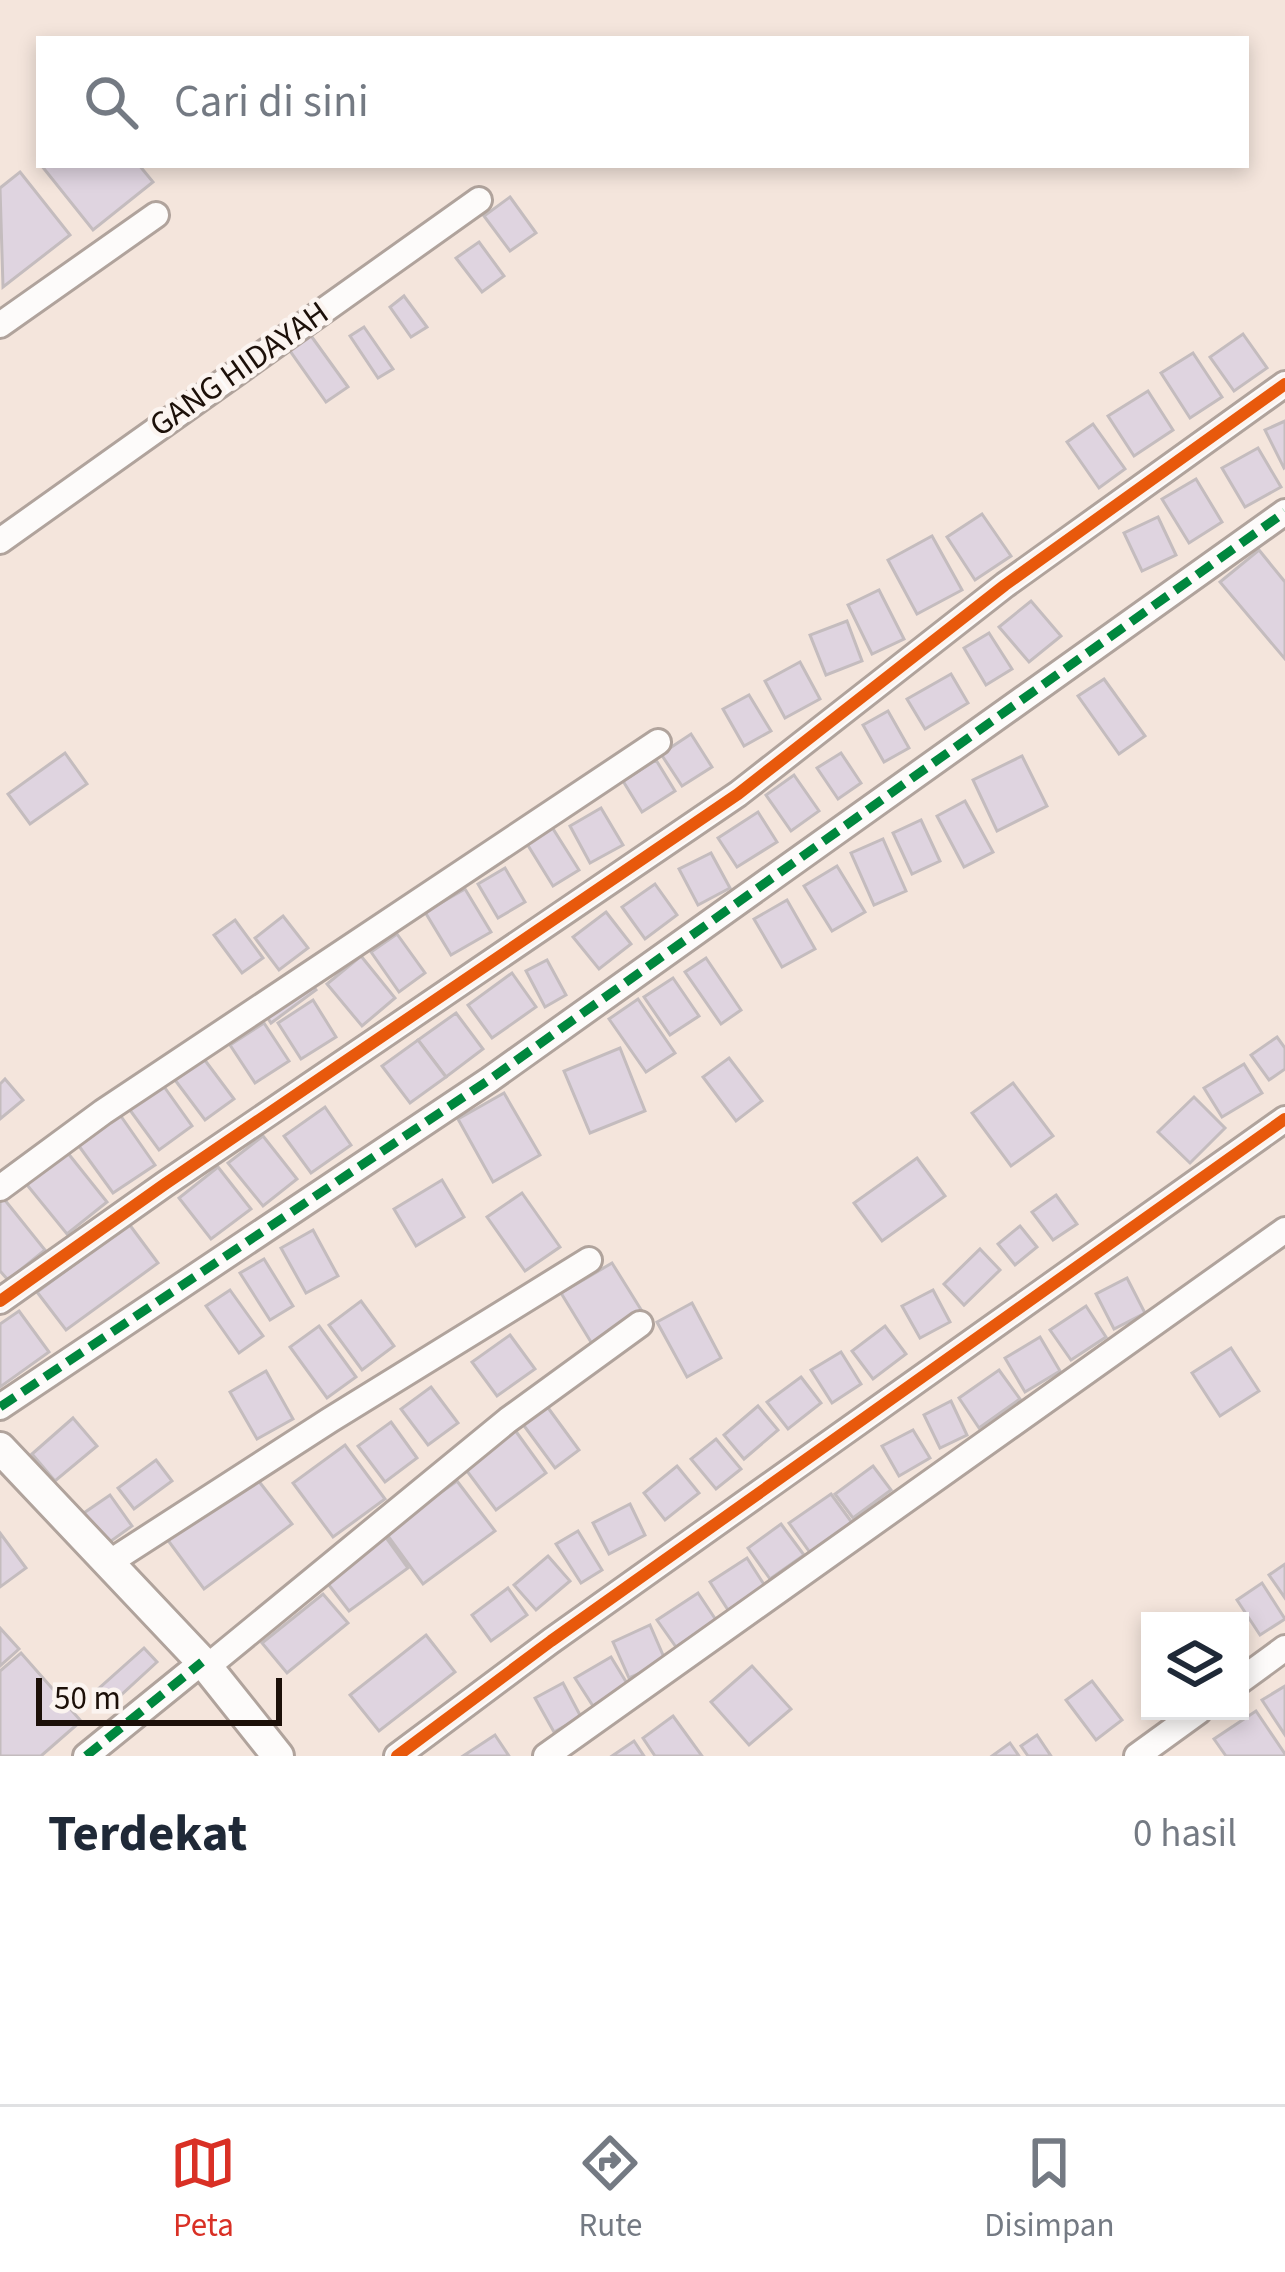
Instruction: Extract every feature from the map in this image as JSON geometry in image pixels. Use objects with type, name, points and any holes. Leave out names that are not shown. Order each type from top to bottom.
[{"type":"street","name":"GANG HIDAYAH","points":[[0,541],[479,200]]},
{"type":"street","points":[[0,325],[156,215]]},
{"type":"street","points":[[0,1301],[738,794],[1022,572],[1285,384]]},
{"type":"street","points":[[0,1407],[489,1080],[1285,512]]},
{"type":"street","points":[[0,1188],[122,1099],[658,742]]},
{"type":"street","points":[[397,1756],[551,1641],[1285,1119]]},
{"type":"street","points":[[546,1756],[1285,1230]]},
{"type":"street","points":[[107,1564],[589,1261]]},
{"type":"street","points":[[86,1756],[508,1420],[640,1324]]},
{"type":"street","points":[[0,1448],[205,1665],[278,1756]]},
{"type":"street","points":[[1249,1674],[1285,1648]]},
{"type":"street","points":[[1137,1756],[1186,1720]]},
{"type":"building","points":[[43,168],[141,168],[153,182],[93,230]]},
{"type":"building","points":[[20,172],[70,235],[3,287],[0,188]]},
{"type":"building","points":[[510,197],[536,233],[510,251],[484,216]]},
{"type":"building","points":[[479,242],[504,276],[482,292],[456,258]]},
{"type":"building","points":[[404,296],[427,327],[411,337],[390,307]]},
{"type":"building","points":[[364,327],[393,369],[378,378],[350,336]]},
{"type":"building","points":[[309,333],[348,387],[326,402],[288,348]]},
{"type":"building","points":[[1243,334],[1267,368],[1234,391],[1210,357]]},
{"type":"building","points":[[1193,353],[1222,397],[1190,418],[1161,373]]},
{"type":"building","points":[[1148,391],[1173,430],[1134,456],[1108,416]]},
{"type":"building","points":[[1285,421],[1285,467],[1284,468],[1265,430]]},
{"type":"building","points":[[1093,424],[1125,469],[1099,488],[1067,442]]},
{"type":"building","points":[[1258,448],[1281,487],[1245,507],[1222,468]]},
{"type":"building","points":[[1196,479],[1222,522],[1189,543],[1162,499]]},
{"type":"building","points":[[982,514],[1011,556],[975,580],[947,537]]},
{"type":"building","points":[[1158,517],[1176,555],[1142,571],[1124,533]]},
{"type":"building","points":[[932,536],[962,590],[917,614],[888,560]]},
{"type":"building","points":[[1259,550],[1285,582],[1285,659],[1220,582]]},
{"type":"building","points":[[879,590],[904,639],[872,654],[848,605]]},
{"type":"building","points":[[1031,601],[1061,636],[1029,662],[999,627]]},
{"type":"building","points":[[847,621],[862,661],[826,675],[810,635]]},
{"type":"building","points":[[989,633],[1012,669],[986,685],[964,648]]},
{"type":"building","points":[[800,662],[820,699],[785,718],[765,681]]},
{"type":"building","points":[[951,674],[968,703],[925,729],[907,699]]},
{"type":"building","points":[[1104,679],[1145,736],[1119,754],[1078,696]]},
{"type":"building","points":[[749,695],[771,731],[744,746],[723,709]]},
{"type":"building","points":[[888,711],[909,748],[884,762],[863,725]]},
{"type":"building","points":[[691,734],[712,767],[682,786],[661,754]]},
{"type":"building","points":[[65,753],[87,784],[30,824],[8,794]]},
{"type":"building","points":[[841,753],[861,783],[838,799],[817,768]]},
{"type":"building","points":[[1022,756],[1047,806],[997,831],[973,780]]},
{"type":"building","points":[[656,760],[675,791],[642,812],[623,781]]},
{"type":"building","points":[[794,775],[819,811],[791,831],[766,795]]},
{"type":"building","points":[[965,801],[993,852],[964,867],[937,816]]},
{"type":"building","points":[[601,808],[623,845],[590,863],[570,826]]},
{"type":"building","points":[[758,812],[777,842],[737,867],[718,838]]},
{"type":"building","points":[[921,820],[940,861],[912,874],[893,833]]},
{"type":"building","points":[[550,824],[579,870],[553,886],[524,839]]},
{"type":"building","points":[[883,839],[906,891],[874,905],[851,853]]},
{"type":"building","points":[[711,853],[730,888],[698,905],[679,869]]},
{"type":"building","points":[[837,866],[865,912],[832,931],[804,886]]},
{"type":"building","points":[[505,868],[525,902],[498,918],[478,884]]},
{"type":"building","points":[[655,884],[677,915],[645,939],[622,907]]},
{"type":"building","points":[[465,889],[491,932],[451,955],[425,912]]},
{"type":"building","points":[[787,900],[815,949],[782,967],[754,919]]},
{"type":"building","points":[[606,912],[631,944],[599,969],[573,937]]},
{"type":"building","points":[[283,916],[308,948],[279,970],[255,938]]},
{"type":"building","points":[[235,920],[263,958],[242,973],[214,935]]},
{"type":"building","points":[[397,934],[425,973],[399,992],[371,952]]},
{"type":"building","points":[[361,956],[395,998],[362,1026],[327,984]]},
{"type":"building","points":[[706,958],[741,1010],[721,1024],[685,972]]},
{"type":"building","points":[[547,960],[566,995],[545,1007],[526,971]]},
{"type":"building","points":[[512,973],[536,1007],[492,1038],[468,1005]]},
{"type":"building","points":[[308,978],[316,990],[271,1023],[263,1011]]},
{"type":"building","points":[[673,978],[699,1016],[670,1035],[644,997]]},
{"type":"building","points":[[638,999],[675,1053],[646,1072],[609,1019]]},
{"type":"building","points":[[313,1000],[336,1037],[301,1059],[278,1023]]},
{"type":"building","points":[[456,1013],[483,1049],[446,1077],[418,1040]]},
{"type":"building","points":[[264,1023],[289,1061],[255,1083],[230,1045]]},
{"type":"building","points":[[1277,1037],[1285,1048],[1285,1069],[1269,1080],[1251,1055]]},
{"type":"building","points":[[418,1040],[446,1077],[410,1103],[382,1066]]},
{"type":"building","points":[[620,1048],[645,1111],[590,1133],[564,1071]]},
{"type":"building","points":[[729,1058],[762,1101],[736,1121],[703,1077]]},
{"type":"building","points":[[204,1059],[234,1099],[205,1120],[175,1080]]},
{"type":"building","points":[[1244,1064],[1262,1093],[1222,1117],[1204,1088]]},
{"type":"building","points":[[5,1079],[23,1100],[0,1119],[0,1084]]},
{"type":"building","points":[[160,1081],[192,1126],[159,1150],[127,1106]]},
{"type":"building","points":[[1013,1083],[1053,1136],[1011,1166],[972,1113]]},
{"type":"building","points":[[504,1093],[540,1155],[493,1182],[458,1119]]},
{"type":"building","points":[[1194,1097],[1225,1128],[1190,1163],[1158,1132]]},
{"type":"building","points":[[325,1107],[351,1145],[311,1173],[284,1136]]},
{"type":"building","points":[[118,1112],[155,1165],[113,1193],[76,1142]]},
{"type":"building","points":[[263,1136],[297,1179],[263,1206],[228,1163]]},
{"type":"building","points":[[63,1147],[107,1202],[67,1234],[23,1180]]},
{"type":"building","points":[[917,1158],[945,1196],[882,1241],[854,1203]]},
{"type":"building","points":[[218,1167],[251,1209],[211,1239],[179,1198]]},
{"type":"building","points":[[442,1180],[464,1217],[416,1246],[394,1209]]},
{"type":"building","points":[[522,1193],[560,1247],[525,1271],[487,1217]]},
{"type":"building","points":[[1056,1195],[1077,1224],[1053,1240],[1032,1212]]},
{"type":"building","points":[[4,1199],[45,1250],[8,1280],[0,1271],[0,1202]]},
{"type":"building","points":[[129,1224],[158,1263],[66,1330],[37,1292]]},
{"type":"building","points":[[1020,1226],[1037,1247],[1015,1265],[998,1244]]},
{"type":"building","points":[[313,1230],[338,1276],[306,1293],[281,1248]]},
{"type":"building","points":[[980,1249],[1000,1270],[964,1305],[944,1284]]},
{"type":"building","points":[[264,1259],[293,1306],[270,1320],[240,1273]]},
{"type":"building","points":[[612,1263],[645,1316],[594,1347],[561,1293]]},
{"type":"building","points":[[1127,1278],[1145,1313],[1114,1329],[1096,1294]]},
{"type":"building","points":[[230,1290],[263,1336],[239,1353],[206,1306]]},
{"type":"building","points":[[933,1290],[950,1322],[920,1338],[902,1306]]},
{"type":"building","points":[[361,1301],[394,1346],[362,1370],[329,1325]]},
{"type":"building","points":[[692,1303],[721,1358],[687,1377],[657,1322]]},
{"type":"building","points":[[1086,1306],[1106,1337],[1071,1360],[1050,1330]]},
{"type":"building","points":[[19,1311],[49,1352],[0,1387],[0,1324]]},
{"type":"building","points":[[319,1326],[356,1377],[327,1398],[290,1347]]},
{"type":"building","points":[[885,1326],[906,1354],[873,1379],[852,1351]]},
{"type":"building","points":[[510,1335],[535,1369],[497,1396],[472,1362]]},
{"type":"building","points":[[1040,1337],[1060,1371],[1025,1392],[1005,1358]]},
{"type":"building","points":[[1231,1348],[1259,1391],[1220,1416],[1192,1373]]},
{"type":"building","points":[[841,1352],[861,1384],[832,1403],[811,1370]]},
{"type":"building","points":[[999,1370],[1020,1399],[979,1428],[959,1398]]},
{"type":"building","points":[[266,1371],[293,1419],[257,1439],[230,1392]]},
{"type":"building","points":[[801,1377],[821,1403],[788,1429],[767,1402]]},
{"type":"building","points":[[431,1387],[458,1423],[428,1445],[401,1409]]},
{"type":"building","points":[[951,1401],[967,1435],[940,1448],[924,1415]]},
{"type":"building","points":[[546,1405],[579,1450],[555,1468],[522,1423]]},
{"type":"building","points":[[758,1406],[778,1430],[744,1459],[724,1435]]},
{"type":"building","points":[[73,1418],[97,1446],[55,1481],[32,1454]]},
{"type":"building","points":[[391,1422],[417,1458],[385,1482],[358,1446]]},
{"type":"building","points":[[512,1426],[546,1473],[496,1510],[461,1463]]},
{"type":"building","points":[[913,1430],[930,1458],[899,1476],[882,1446]]},
{"type":"building","points":[[716,1439],[741,1469],[716,1489],[691,1459]]},
{"type":"building","points":[[345,1445],[385,1499],[333,1537],[293,1483]]},
{"type":"building","points":[[156,1460],[172,1481],[134,1509],[118,1488]]},
{"type":"building","points":[[677,1466],[699,1493],[665,1520],[644,1493]]},
{"type":"building","points":[[873,1466],[891,1490],[853,1518],[835,1494]]},
{"type":"building","points":[[254,1475],[292,1524],[204,1589],[167,1539]]},
{"type":"building","points":[[457,1481],[495,1531],[423,1584],[385,1532]]},
{"type":"building","points":[[831,1494],[853,1524],[811,1554],[789,1523]]},
{"type":"building","points":[[110,1495],[132,1526],[100,1549],[78,1517]]},
{"type":"building","points":[[630,1504],[645,1535],[609,1554],[593,1523]]},
{"type":"building","points":[[781,1524],[804,1555],[770,1579],[748,1548]]},
{"type":"building","points":[[578,1531],[602,1570],[581,1583],[556,1544]]},
{"type":"building","points":[[0,1533],[26,1568],[0,1587]]},
{"type":"building","points":[[385,1536],[408,1568],[349,1611],[325,1580]]},
{"type":"building","points":[[548,1556],[570,1581],[536,1610],[514,1585]]},
{"type":"building","points":[[747,1558],[765,1586],[728,1610],[710,1582]]},
{"type":"building","points":[[1285,1564],[1285,1598],[1269,1575]]},
{"type":"building","points":[[1262,1583],[1285,1619],[1260,1635],[1237,1600]]},
{"type":"building","points":[[508,1588],[527,1615],[491,1641],[472,1615]]},
{"type":"building","points":[[698,1593],[716,1620],[676,1647],[657,1620]]},
{"type":"building","points":[[323,1594],[348,1623],[287,1673],[262,1643]]},
{"type":"building","points":[[650,1625],[666,1662],[629,1678],[613,1642]]},
{"type":"building","points":[[0,1628],[19,1649],[0,1666]]},
{"type":"building","points":[[426,1635],[455,1672],[379,1731],[350,1695]]},
{"type":"building","points":[[144,1648],[157,1662],[109,1706],[96,1691]]},
{"type":"building","points":[[21,1653],[81,1721],[41,1756],[0,1756],[0,1671]]},
{"type":"building","points":[[611,1657],[628,1685],[593,1706],[575,1678]]},
{"type":"building","points":[[752,1666],[791,1709],[749,1745],[711,1702]]},
{"type":"building","points":[[1092,1681],[1122,1720],[1096,1740],[1066,1700]]},
{"type":"building","points":[[563,1683],[581,1717],[554,1732],[535,1698]]},
{"type":"building","points":[[1285,1686],[1285,1735],[1262,1700]]},
{"type":"building","points":[[1256,1711],[1285,1756],[1226,1756],[1214,1739],[1249,1720]]},
{"type":"building","points":[[673,1716],[702,1756],[655,1756],[643,1738]]},
{"type":"building","points":[[495,1735],[509,1756],[463,1756]]},
{"type":"building","points":[[1037,1735],[1051,1756],[1028,1756],[1021,1746]]},
{"type":"building","points":[[634,1741],[644,1756],[612,1756]]},
{"type":"building","points":[[1010,1743],[1019,1756],[992,1756]]},
{"type":"marked path","points":[[0,1407],[489,1080],[1285,512]]},
{"type":"marked path","points":[[86,1756],[202,1662]]},
{"type":"cycle path","points":[[0,1301],[738,794],[1005,585],[1285,384]]},
{"type":"cycle path","points":[[397,1756],[551,1641],[1285,1119]]}]
